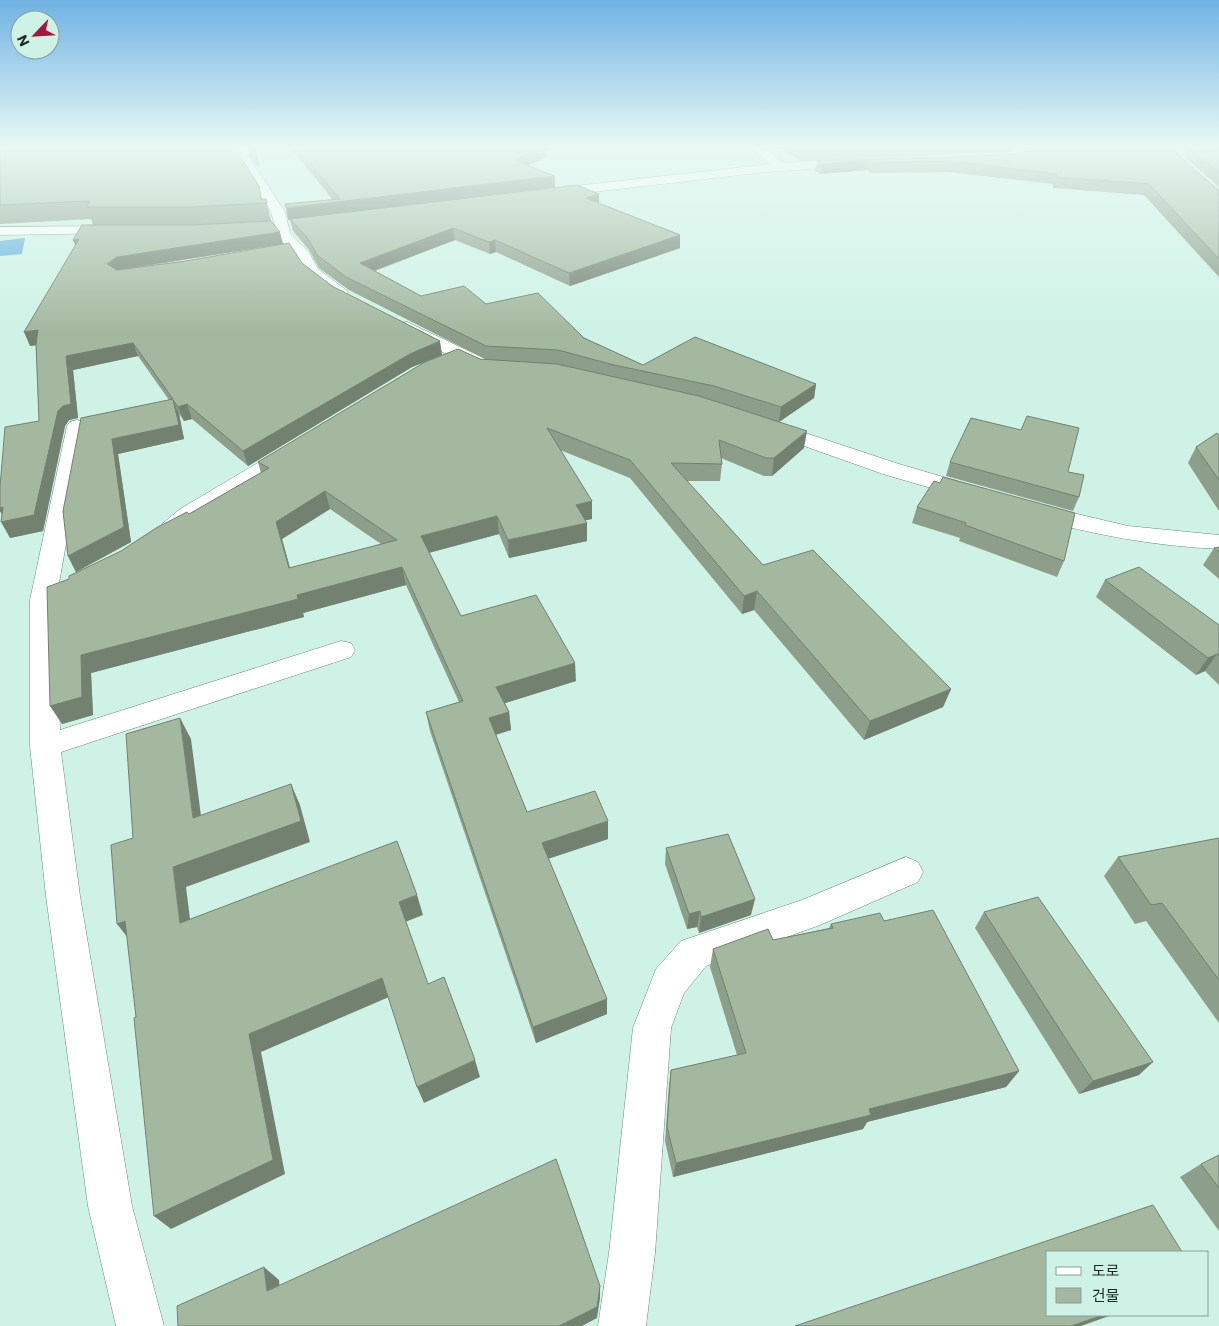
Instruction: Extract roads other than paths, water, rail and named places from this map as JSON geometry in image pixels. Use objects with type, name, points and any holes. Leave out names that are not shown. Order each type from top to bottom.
[{"type":"street","points":[[275,208],[283,227],[287,250],[303,254],[311,271],[342,295],[354,300]]},
{"type":"street","points":[[0,231],[130,230]]},
{"type":"street","points":[[394,320],[460,356],[482,366],[504,371]]},
{"type":"street","points":[[436,366],[460,356]]},
{"type":"street","points":[[755,423],[891,469],[983,496]]},
{"type":"street","points":[[77,426],[56,594],[45,746],[63,896],[110,1206],[140,1326]]},
{"type":"street","points":[[143,548],[188,514],[312,439]]},
{"type":"street","points":[[1019,507],[1074,523],[1118,533],[1176,540],[1219,542]]},
{"type":"street","points":[[45,746],[340,650]]},
{"type":"street","points":[[622,1326],[632,1253],[652,1028],[669,982],[694,953],[808,914],[906,872]]},
{"type":"water","points":[[25,238],[22,254],[0,256],[0,241]]}]
